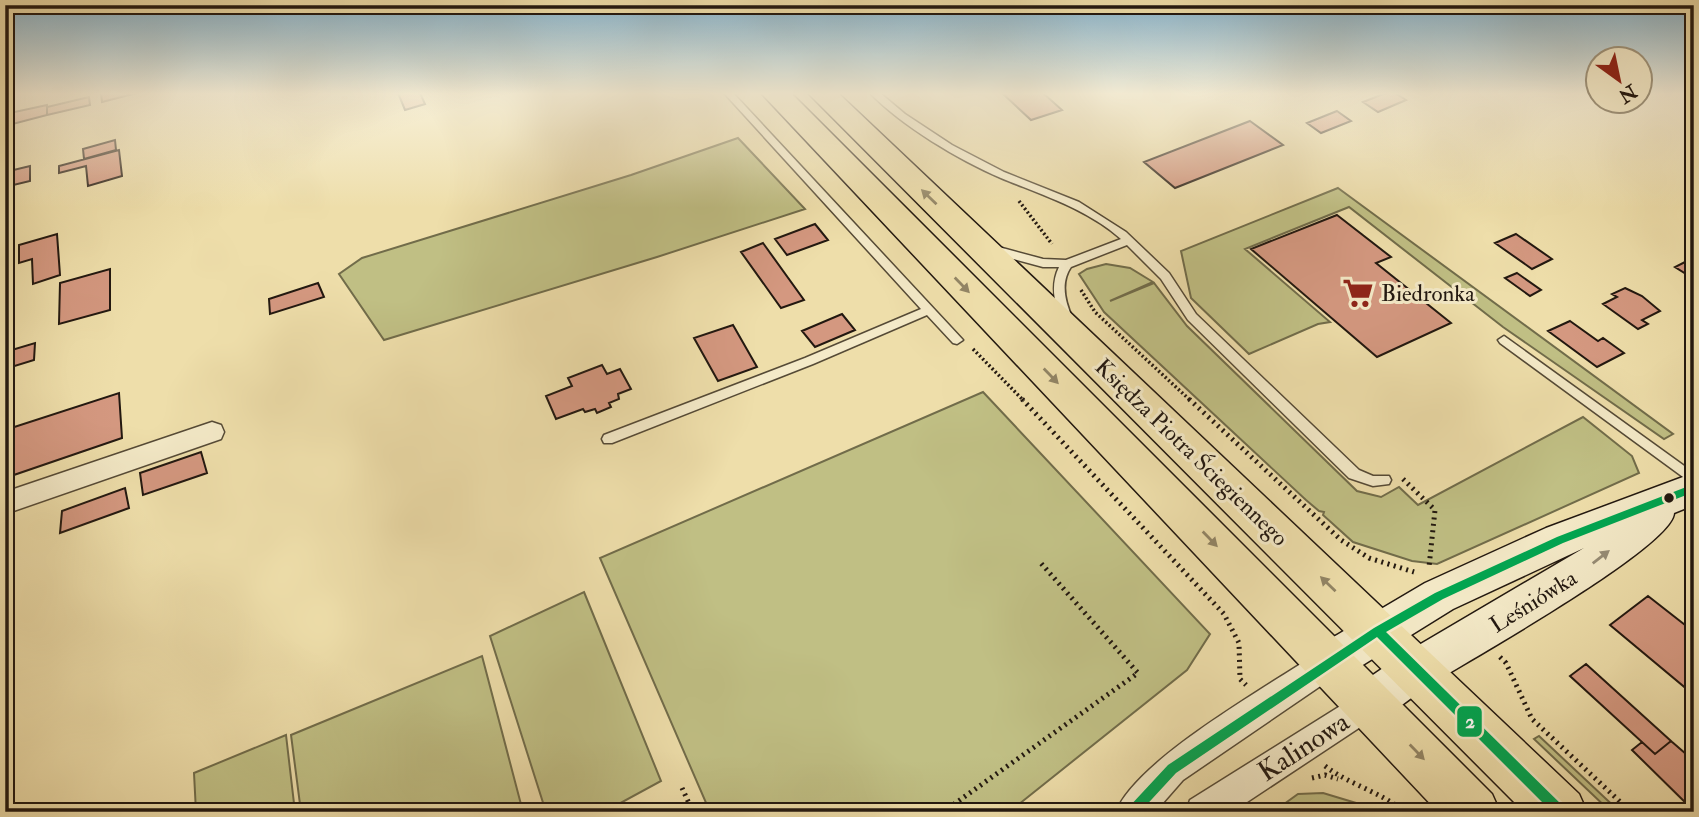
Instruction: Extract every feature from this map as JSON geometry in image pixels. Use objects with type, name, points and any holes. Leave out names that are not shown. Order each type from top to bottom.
[{"type":"main road","name":"Księdza Piotra Ściegiennego","points":[[812,131],[1474,812]]},
{"type":"main road","name":"Księdza Piotra Ściegiennego","points":[[861,131],[1561,812]]},
{"type":"street","points":[[5,503],[212,432]]},
{"type":"street","name":"Leśniówka","points":[[1378,631],[1434,584],[1560,540],[1693,486]]},
{"type":"street","name":"Leśniówka","points":[[1369,703],[1417,669],[1479,635],[1592,565],[1693,486]]},
{"type":"street","points":[[1132,812],[1172,769],[1378,631]]},
{"type":"street","name":"Kalinowa","points":[[1202,812],[1369,703]]},
{"type":"lane","points":[[763,131],[957,340]]},
{"type":"lane","points":[[924,131],[1001,174],[1074,204],[1106,222],[1129,240],[1165,276],[1192,317],[1354,474],[1373,481],[1384,480]]},
{"type":"lane","points":[[978,244],[1034,261],[1067,264],[1129,240]]},
{"type":"lane","points":[[1067,264],[1059,279],[1060,296],[1065,314],[1081,344]]},
{"type":"lane","points":[[608,439],[796,366],[929,310]]},
{"type":"lane","points":[[1504,340],[1597,406],[1693,486]]},
{"type":"path","points":[[1001,174],[1003,181],[1059,253]]},
{"type":"path","points":[[1082,292],[1095,312],[1341,540],[1369,558],[1410,569],[1434,584]]},
{"type":"path","points":[[957,340],[979,353],[1224,614],[1239,643],[1240,679],[1267,706]]},
{"type":"path","points":[[1397,474],[1435,510],[1434,584]]},
{"type":"path","points":[[943,812],[1138,673],[1039,561]]},
{"type":"path","points":[[1479,635],[1506,663],[1532,719],[1631,812]]},
{"type":"path","points":[[1303,746],[1340,779],[1390,798],[1405,812]]},
{"type":"path","points":[[682,788],[693,812]]},
{"type":"shaded area","points":[[738,138],[805,209],[384,340],[339,274],[362,258],[631,175]]},
{"type":"shaded area","points":[[1338,188],[1673,434],[1664,439],[1503,327],[1349,207],[1245,249],[1330,322],[1318,324],[1249,354],[1191,298],[1181,251]]},
{"type":"shaded area","points":[[1106,264],[1130,268],[1153,282],[1110,301],[1154,283],[1187,326],[1357,491],[1381,497],[1399,487],[1418,505],[1583,417],[1632,456],[1639,473],[1437,564],[1412,561],[1353,542],[1323,515],[1324,512],[1306,500],[1104,312],[1079,274]]},
{"type":"shaded area","points":[[983,392],[1210,634],[1187,670],[1009,812],[710,812],[600,558]]},
{"type":"shaded area","points":[[584,592],[661,781],[604,812],[546,812],[490,636]]},
{"type":"shaded area","points":[[482,656],[523,812],[301,812],[291,735]]},
{"type":"shaded area","points":[[286,735],[295,812],[196,812],[194,773]]},
{"type":"shaded area","points":[[1539,736],[1620,812],[1611,812],[1534,739]]},
{"type":"shaded area","points":[[1323,793],[1382,812],[1273,812],[1298,794]]},
{"type":"building","points":[[1224,131],[1264,131],[1283,145],[1175,188],[1144,162]]},
{"type":"building","points":[[115,140],[116,150],[84,159],[83,149]]},
{"type":"building","points":[[119,150],[122,176],[88,186],[86,166],[59,173],[59,166]]},
{"type":"building","points":[[30,166],[30,181],[5,187],[5,172]]},
{"type":"building","name":"Biedronka","points":[[1337,215],[1391,257],[1376,263],[1451,323],[1377,357],[1251,249]]},
{"type":"building","points":[[815,224],[828,240],[787,255],[775,239]]},
{"type":"building","points":[[57,234],[60,275],[33,284],[32,259],[19,263],[19,245]]},
{"type":"building","points":[[1516,234],[1552,259],[1532,269],[1495,243]]},
{"type":"building","points":[[763,243],[804,300],[781,308],[741,252]]},
{"type":"building","points":[[1689,260],[1694,263],[1694,279],[1675,267]]},
{"type":"building","points":[[110,269],[110,310],[59,324],[60,283]]},
{"type":"building","points":[[1517,273],[1541,290],[1530,296],[1505,278]]},
{"type":"building","points":[[318,283],[324,297],[270,314],[269,299]]},
{"type":"building","points":[[1625,288],[1642,296],[1660,311],[1642,320],[1648,324],[1638,329],[1603,304],[1617,297],[1612,294]]},
{"type":"building","points":[[842,314],[855,330],[815,347],[802,331]]},
{"type":"building","points":[[1570,321],[1598,341],[1603,338],[1624,353],[1597,367],[1548,331]]},
{"type":"building","points":[[733,325],[757,367],[718,381],[694,338]]},
{"type":"building","points":[[35,343],[34,360],[5,369],[5,352]]},
{"type":"building","points":[[602,365],[607,374],[620,369],[631,389],[618,394],[619,399],[609,403],[611,407],[597,413],[595,409],[585,412],[583,409],[556,419],[546,396],[572,386],[568,378]]},
{"type":"building","points":[[119,393],[122,438],[5,478],[5,430]]},
{"type":"building","points":[[201,452],[207,473],[143,495],[140,473]]},
{"type":"building","points":[[125,488],[129,508],[60,533],[62,511]]},
{"type":"building","points":[[1648,596],[1694,632],[1694,695],[1610,625]]},
{"type":"building","points":[[1586,664],[1671,741],[1655,754],[1570,676]]},
{"type":"building","points":[[1671,741],[1694,761],[1694,811],[1632,750],[1642,742],[1655,754]]},
{"type":"transit line","name":"2","points":[[1132,812],[1172,769],[1378,631],[1439,596],[1560,540],[1694,488]]},
{"type":"transit line","name":"2","points":[[1378,631],[1561,812]]},
{"type":"place","name":"Biedronka","points":[[1358,293]]}]
